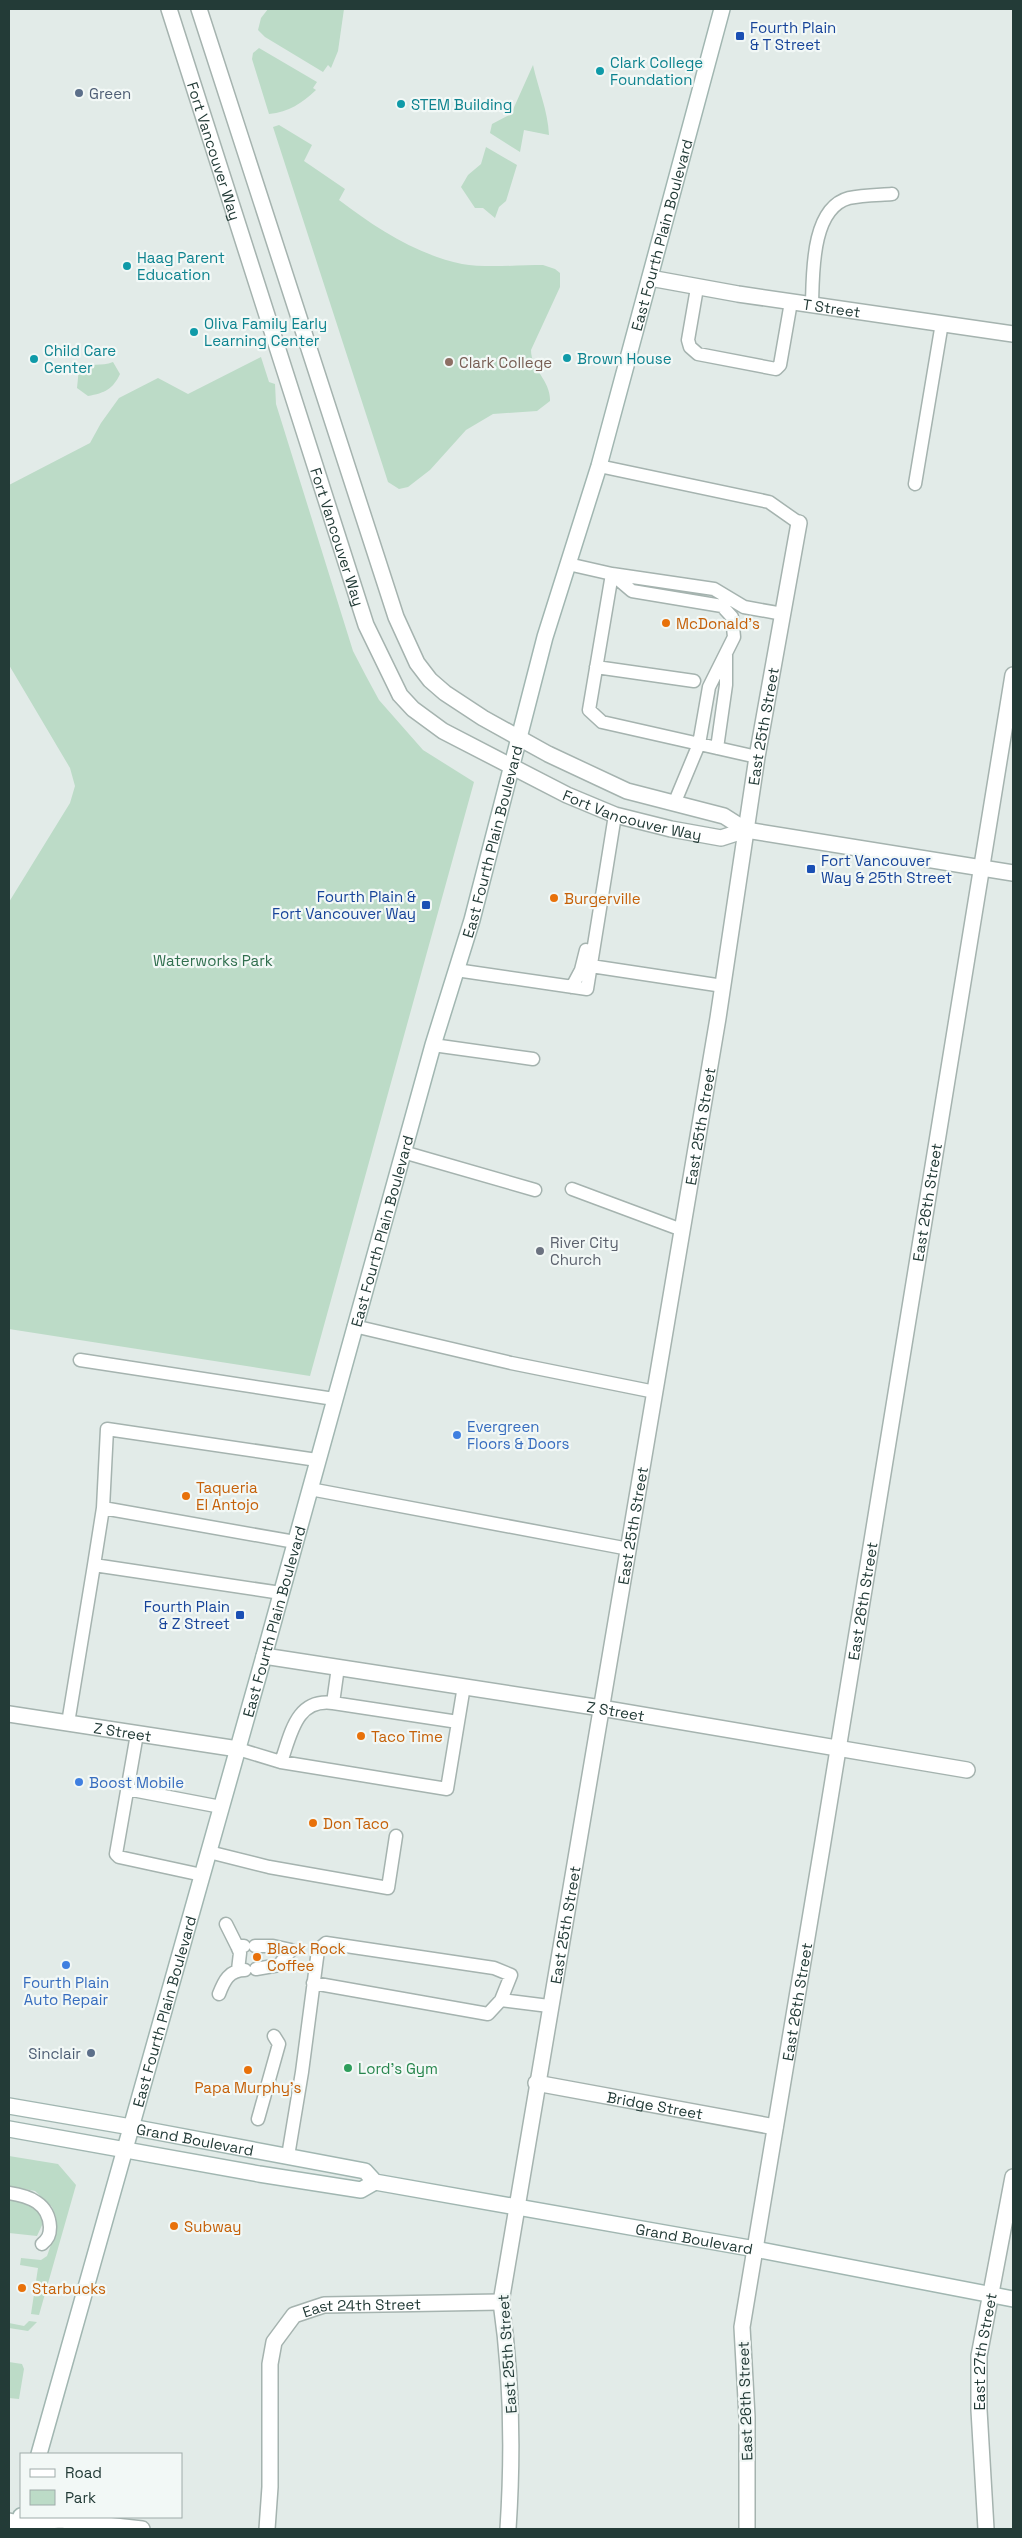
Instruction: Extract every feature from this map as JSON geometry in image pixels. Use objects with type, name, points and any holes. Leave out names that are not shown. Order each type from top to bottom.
[{"type":"street","name":"Fort Vancouver Way","points":[[169,9],[363,615],[381,658],[400,695],[413,709],[443,731],[567,795],[615,815],[671,829],[720,838],[746,830]]},
{"type":"street","name":"Fort Vancouver Way","points":[[199,9],[358,503],[408,644],[417,663],[430,680],[444,693],[520,738],[627,791],[724,816],[746,830],[1013,873]]},
{"type":"street","name":"East Fourth Plain Boulevard","points":[[39,2453],[209,1852],[220,1807],[238,1750],[354,1326],[456,970],[520,738],[545,637],[599,466],[722,9]]},
{"type":"street","name":"T Street","points":[[650,278],[697,288],[1013,334]]},
{"type":"street","name":"East 25th Street","points":[[508,2529],[511,2418],[507,2348],[501,2302],[515,2207],[602,1708],[723,986],[757,757],[799,524]]},
{"type":"street","name":"East 26th Street","points":[[747,2529],[747,2417],[742,2327],[839,1750],[980,868],[1013,675]]},
{"type":"street","name":"Z Street","points":[[264,1656],[602,1708],[839,1750],[967,1770]]},
{"type":"street","name":"Z Street","points":[[9,1714],[238,1750]]},
{"type":"street","name":"Bridge Street","points":[[536,2083],[775,2128]]},
{"type":"street","name":"Grand Boulevard","points":[[9,2106],[131,2126],[365,2171],[374,2182],[755,2249],[1013,2299]]},
{"type":"street","name":"Grand Boulevard","points":[[9,2129],[361,2190],[374,2182]]},
{"type":"street","name":"East 27th Street","points":[[986,2529],[978,2356],[1013,2177]]},
{"type":"street","name":"East 24th Street","points":[[267,2529],[270,2488],[270,2364],[274,2342],[294,2315],[324,2305],[501,2302]]},
{"type":"street","points":[[17,2522],[60,2520],[142,2529]]},
{"type":"lane","points":[[812,304],[814,259],[820,233],[827,215],[838,204],[848,198],[892,194]]},
{"type":"lane","points":[[697,288],[688,340],[690,347],[698,354],[776,369],[780,365],[791,302]]},
{"type":"lane","points":[[915,484],[942,323]]},
{"type":"lane","points":[[599,466],[768,502],[799,524]]},
{"type":"lane","points":[[568,564],[612,574],[714,589],[744,607],[782,614]]},
{"type":"lane","points":[[612,574],[632,591],[722,606],[728,610],[735,627],[734,638],[709,687],[699,744],[674,804]]},
{"type":"lane","points":[[612,574],[588,710],[602,722],[757,757]]},
{"type":"lane","points":[[717,748],[726,685],[726,655]]},
{"type":"lane","points":[[596,667],[694,681]]},
{"type":"lane","points":[[456,970],[587,989],[615,815]]},
{"type":"lane","points":[[572,987],[581,970],[586,950],[597,879],[607,867]]},
{"type":"lane","points":[[591,966],[723,986]]},
{"type":"lane","points":[[433,1045],[533,1059]]},
{"type":"lane","points":[[403,1152],[535,1190]]},
{"type":"lane","points":[[572,1189],[682,1230]]},
{"type":"lane","points":[[354,1326],[511,1363],[655,1392]]},
{"type":"lane","points":[[80,1360],[334,1399]]},
{"type":"lane","points":[[68,1723],[103,1508],[107,1428],[317,1460]]},
{"type":"lane","points":[[310,1489],[629,1548]]},
{"type":"lane","points":[[103,1508],[295,1542]]},
{"type":"lane","points":[[94,1565],[281,1593]]},
{"type":"lane","points":[[333,1703],[338,1667]]},
{"type":"lane","points":[[238,1750],[282,1762],[447,1789],[464,1686]]},
{"type":"lane","points":[[282,1762],[296,1722],[306,1708],[316,1702],[458,1722]]},
{"type":"lane","points":[[137,1734],[116,1854],[119,1857],[202,1875]]},
{"type":"lane","points":[[127,1789],[220,1807]]},
{"type":"lane","points":[[209,1852],[269,1867],[388,1888],[396,1836]]},
{"type":"lane","points":[[219,1994],[228,1975],[279,1965],[291,1950],[273,1946],[245,1946],[226,1924]]},
{"type":"lane","points":[[288,2156],[313,1983],[318,1950],[326,1943],[494,1968],[511,1975],[502,2000],[488,2014],[313,1983]]},
{"type":"lane","points":[[245,1946],[240,1953],[246,1970]]},
{"type":"lane","points":[[502,2000],[549,2006]]},
{"type":"lane","points":[[258,2119],[279,2044],[274,2036]]},
{"type":"lane","points":[[9,2193],[24,2195],[45,2208],[50,2220],[50,2234],[42,2244]]},
{"type":"green space","points":[[268,9],[344,9],[338,51],[331,68],[328,65],[323,72],[265,37],[258,30],[261,18]]},
{"type":"green space","points":[[259,48],[317,82],[313,88],[316,90],[295,106],[269,114],[252,59],[253,53]]},
{"type":"green space","points":[[533,65],[545,108],[549,135],[524,130],[520,152],[490,133],[492,124],[511,114]]},
{"type":"green space","points":[[279,125],[312,145],[304,161],[345,189],[339,200],[382,230],[412,247],[445,260],[462,264],[491,266],[543,265],[560,273],[560,287],[531,350],[534,363],[547,387],[550,401],[537,411],[493,414],[466,430],[430,470],[408,487],[399,489],[388,482],[273,127]]},
{"type":"green space","points":[[486,147],[517,165],[506,201],[499,207],[495,218],[483,208],[475,208],[461,187],[468,175],[481,164]]},
{"type":"green space","name":"Waterworks Park","points":[[261,357],[269,382],[275,384],[276,404],[353,651],[379,700],[423,750],[474,782],[310,1376],[9,1329],[9,902],[70,803],[75,786],[70,768],[9,665],[9,485],[90,443],[101,423],[119,398],[158,378],[188,394]]},
{"type":"green space","points":[[113,362],[120,374],[108,390],[88,396],[77,388],[79,368]]},
{"type":"green space","points":[[9,2156],[58,2164],[76,2185],[39,2315],[31,2314],[38,2268],[20,2265],[21,2258],[41,2260],[47,2256],[54,2236],[56,2217],[52,2207],[35,2191],[9,2186]]},
{"type":"green space","points":[[9,2200],[31,2206],[38,2212],[43,2223],[37,2236],[9,2233]]},
{"type":"green space","points":[[29,2321],[37,2322],[28,2331],[9,2328],[9,2323],[24,2326]]},
{"type":"green space","points":[[9,2362],[22,2364],[24,2369],[19,2399],[9,2398]]},
{"type":"place","name":"Fourth Plain & T Street","points":[[740,36]]},
{"type":"place","name":"Clark College Foundation","points":[[600,71]]},
{"type":"place","name":"Green","points":[[79,93]]},
{"type":"place","name":"STEM Building","points":[[401,104]]},
{"type":"place","name":"Haag Parent Education","points":[[127,266]]},
{"type":"place","name":"Oliva Family Early Learning Center","points":[[194,332]]},
{"type":"place","name":"Brown House","points":[[567,358]]},
{"type":"place","name":"Child Care Center","points":[[34,359]]},
{"type":"place","name":"Clark College","points":[[449,362]]},
{"type":"place","name":"McDonald's","points":[[666,623]]},
{"type":"place","name":"Fort Vancouver Way & 25th Street","points":[[811,869]]},
{"type":"place","name":"Burgerville","points":[[554,898]]},
{"type":"place","name":"Fourth Plain & Fort Vancouver Way","points":[[426,905]]},
{"type":"place","name":"River City Church","points":[[540,1251]]},
{"type":"place","name":"Evergreen Floors & Doors","points":[[457,1435]]},
{"type":"place","name":"Taqueria El Antojo","points":[[186,1496]]},
{"type":"place","name":"Fourth Plain & Z Street","points":[[240,1615]]},
{"type":"place","name":"Taco Time","points":[[361,1736]]},
{"type":"place","name":"Boost Mobile","points":[[79,1782]]},
{"type":"place","name":"Don Taco","points":[[313,1823]]},
{"type":"place","name":"Black Rock Coffee","points":[[257,1957]]},
{"type":"place","name":"Fourth Plain Auto Repair","points":[[66,1965]]},
{"type":"place","name":"Sinclair","points":[[91,2053]]},
{"type":"place","name":"Lord's Gym","points":[[348,2068]]},
{"type":"place","name":"Papa Murphy's","points":[[248,2070]]},
{"type":"place","name":"Subway","points":[[174,2226]]},
{"type":"place","name":"Starbucks","points":[[22,2288]]}]
